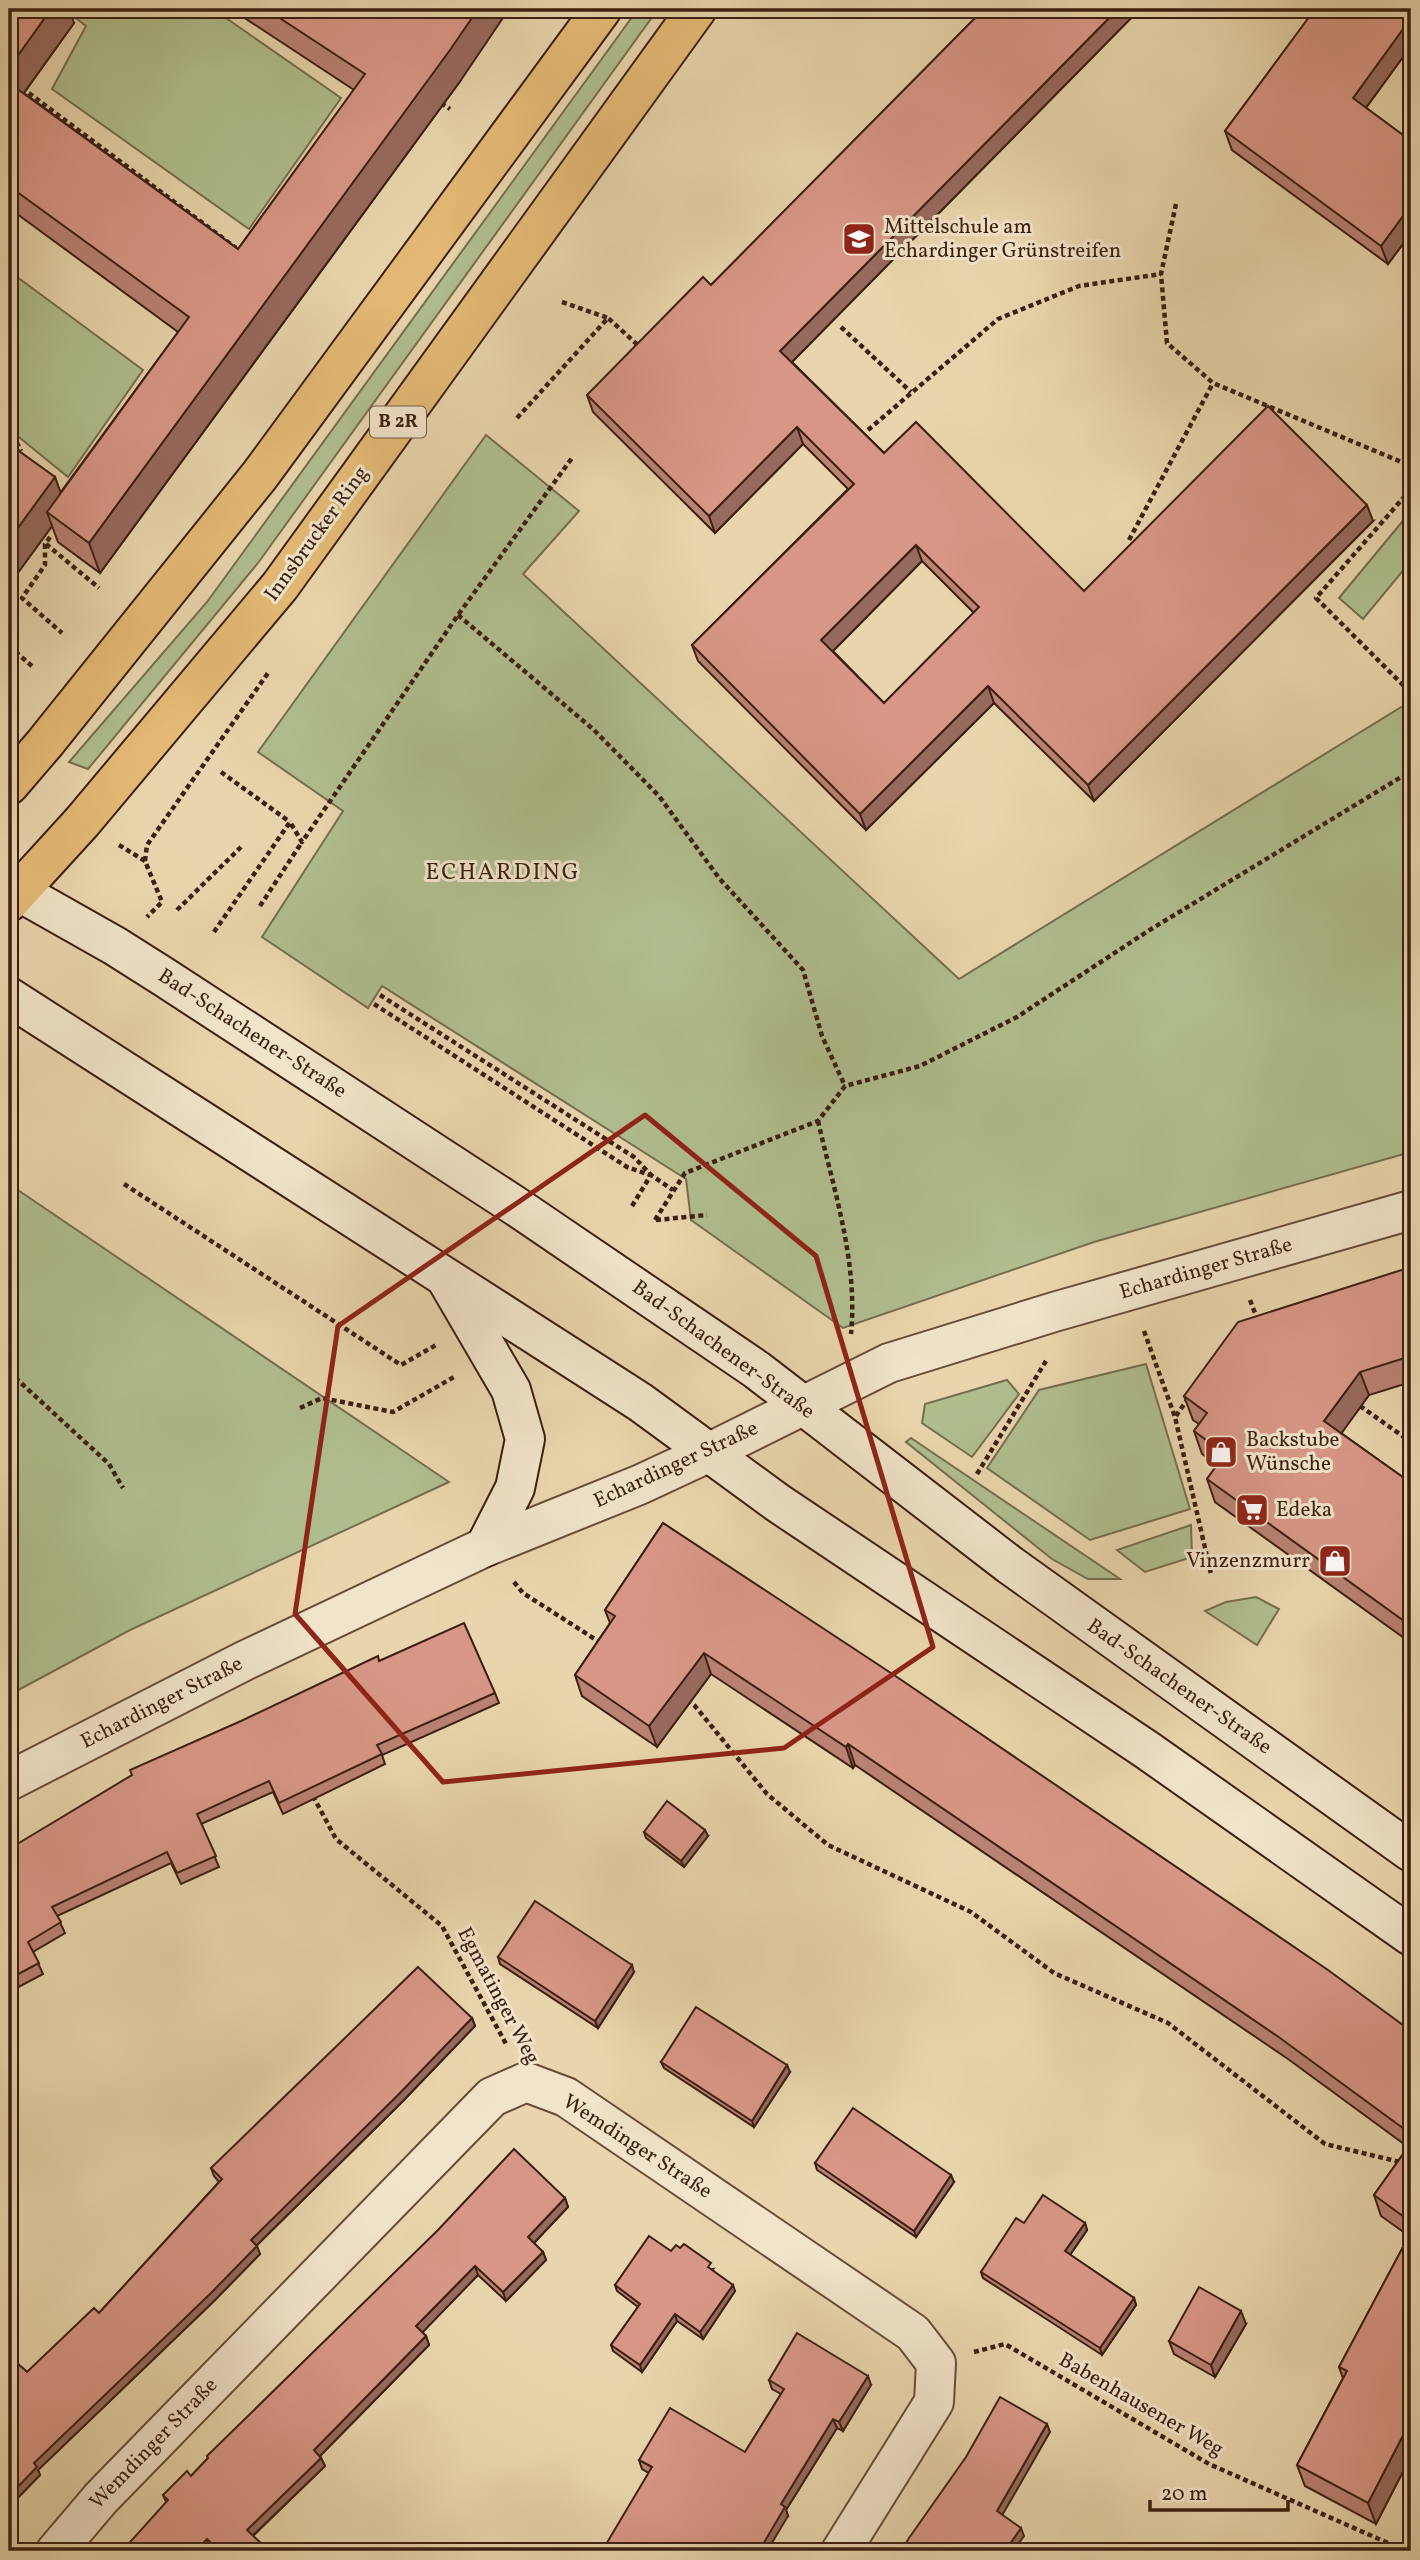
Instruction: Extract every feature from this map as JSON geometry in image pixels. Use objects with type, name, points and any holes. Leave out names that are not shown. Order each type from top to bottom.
[{"type":"main road","points":[[9,785],[260,475],[602,9]]},
{"type":"main road","name":"Innsbrucker Ring","points":[[12,893],[82,822],[279,586],[697,9]]},
{"type":"main road","name":"Bad-Schachener-Straße","points":[[12,893],[115,946],[517,1207],[735,1355],[1091,1625],[1411,1852]]},
{"type":"main road","points":[[9,997],[640,1402],[778,1503],[1147,1751],[1411,1936]]},
{"type":"main road","name":"Echardinger Straße","points":[[9,1781],[244,1661],[485,1547],[639,1485],[889,1363],[1054,1312],[1411,1210]]},
{"type":"main road","points":[[445,1277],[511,1390],[525,1439],[515,1489],[485,1547]]},
{"type":"main road","name":"Wemdinger Straße","points":[[56,2551],[101,2498],[492,2097],[526,2082],[566,2098],[913,2333],[936,2363]]},
{"type":"main road","points":[[841,2551],[934,2402],[936,2363]]},
{"type":"path","points":[[16,83],[245,255]]},
{"type":"path","points":[[439,102],[450,109]]},
{"type":"path","points":[[93,153],[99,144]]},
{"type":"path","points":[[1176,204],[1161,274],[1167,343],[1213,383],[1411,466]]},
{"type":"path","points":[[190,225],[196,218]]},
{"type":"path","points":[[868,430],[998,319],[1079,286],[1161,274]]},
{"type":"path","points":[[562,302],[608,318],[649,354]]},
{"type":"path","points":[[517,418],[608,318]]},
{"type":"path","points":[[841,327],[911,392]]},
{"type":"path","points":[[1129,540],[1213,383]]},
{"type":"path","points":[[9,427],[23,455]]},
{"type":"path","points":[[9,443],[23,455]]},
{"type":"path","points":[[18,462],[23,455]]},
{"type":"path","points":[[260,906],[458,615],[572,458]]},
{"type":"path","points":[[1411,489],[1316,598],[1411,693]]},
{"type":"path","points":[[50,537],[45,544],[45,565],[22,598],[62,633]]},
{"type":"path","points":[[45,544],[99,588]]},
{"type":"path","points":[[458,615],[593,729],[659,796],[719,878],[803,970],[822,1036],[845,1086]]},
{"type":"path","points":[[9,646],[33,667]]},
{"type":"path","points":[[707,1215],[655,1220],[685,1173],[818,1121],[845,1086],[920,1066],[1017,1017],[1147,931],[1411,771]]},
{"type":"path","points":[[221,772],[290,822],[302,842]]},
{"type":"path","points":[[214,932],[290,822]]},
{"type":"path","points":[[177,910],[241,847]]},
{"type":"path","points":[[145,861],[162,902]]},
{"type":"path","points":[[380,995],[634,1157],[651,1175],[673,1190]]},
{"type":"path","points":[[374,1004],[627,1167],[651,1175]]},
{"type":"path","points":[[818,1121],[849,1258],[854,1303],[850,1341]]},
{"type":"path","points":[[632,1206],[651,1175]]},
{"type":"path","points":[[124,1184],[401,1365],[437,1344]]},
{"type":"path","points":[[1250,1299],[1260,1328]]},
{"type":"path","points":[[1144,1331],[1175,1417],[1211,1574]]},
{"type":"path","points":[[977,1474],[1048,1357]]},
{"type":"path","points":[[9,1372],[109,1464],[123,1488]]},
{"type":"path","points":[[300,1408],[322,1398],[393,1412],[461,1373]]},
{"type":"path","points":[[1175,1417],[1191,1394]]},
{"type":"path","points":[[1360,1406],[1411,1442]]},
{"type":"path","points":[[485,1547],[523,1593],[604,1645]]},
{"type":"path","points":[[684,1698],[695,1706],[767,1794],[828,1845],[971,1912],[1054,1973],[1168,2024],[1325,2144],[1400,2162],[1411,2170]]},
{"type":"path","name":"Egmatinger Weg","points":[[313,1796],[336,1839],[442,1926],[526,2082]]},
{"type":"path","name":"Babenhausener Weg","points":[[936,2363],[1005,2344],[1209,2464],[1406,2551]]},
{"type":"highlighted area","points":[[645,1115],[816,1256],[933,1647],[784,1748],[443,1782],[295,1614],[338,1326]]},
{"type":"green space","points":[[64,9],[213,9],[341,98],[249,229],[52,89],[86,26]]},
{"type":"green space","points":[[638,9],[658,9],[258,563],[88,769],[69,762],[207,602]]},
{"type":"green space","points":[[9,271],[143,370],[68,477],[9,429]]},
{"type":"green space","points":[[486,435],[579,511],[523,574],[959,979],[1411,701],[1411,1152],[1094,1242],[843,1328],[691,1220],[686,1179],[382,986],[368,1008],[262,937],[343,811],[258,752]]},
{"type":"green space","points":[[1411,511],[1411,561],[1363,619],[1339,598]]},
{"type":"green space","points":[[9,1184],[449,1482],[130,1630],[9,1695]]},
{"type":"green space","points":[[1146,1364],[1190,1509],[1090,1540],[987,1468],[1039,1390]]},
{"type":"green space","points":[[1007,1380],[1019,1394],[972,1457],[922,1423],[925,1404]]},
{"type":"green space","points":[[911,1438],[1120,1579],[1088,1579],[1052,1559],[906,1442]]},
{"type":"green space","points":[[1191,1525],[1192,1557],[1145,1572],[1117,1550]]},
{"type":"green space","points":[[1256,1597],[1279,1609],[1257,1645],[1205,1611],[1226,1602]]},
{"type":"building","points":[[9,9],[51,9],[9,68]]},
{"type":"building","points":[[266,9],[478,9],[89,543],[47,512],[189,317],[9,186],[9,83],[238,249],[365,74]]},
{"type":"building","points":[[984,9],[1118,9],[780,351],[884,453],[916,422],[1084,591],[1268,406],[1367,505],[1088,785],[988,686],[860,814],[692,645],[854,484],[797,427],[709,516],[587,395],[703,277],[711,285]],"holes":[[[916,545],[979,607],[884,703],[821,640]]]},
{"type":"building","points":[[1315,9],[1411,9],[1411,18],[1353,98],[1411,141],[1411,205],[1381,246],[1225,131]]},
{"type":"building","points":[[9,444],[55,477],[9,540]]},
{"type":"building","points":[[1411,1267],[1411,1356],[1360,1372],[1324,1421],[1411,1483],[1411,1626],[1207,1479],[1225,1454],[1194,1431],[1207,1413],[1184,1396],[1238,1322]]},
{"type":"building","points":[[663,1523],[894,1675],[1328,1970],[1411,2031],[1411,2134],[1280,2038],[848,1744],[846,1747],[704,1653],[649,1726],[575,1675],[615,1616],[605,1610]]},
{"type":"building","points":[[464,1623],[495,1693],[377,1745],[382,1754],[279,1803],[269,1781],[197,1814],[216,1856],[177,1873],[167,1852],[52,1907],[61,1922],[28,1942],[39,1963],[9,1979],[9,1849],[132,1775],[130,1770],[378,1656],[379,1661]]},
{"type":"building","points":[[667,1801],[705,1830],[681,1861],[644,1832]]},
{"type":"building","points":[[535,1901],[632,1965],[595,2021],[498,1957]]},
{"type":"building","points":[[418,1967],[472,2018],[251,2240],[257,2246],[210,2294],[34,2463],[37,2467],[9,2496],[9,2356],[27,2372],[94,2308],[99,2313],[222,2179],[211,2168]]},
{"type":"building","points":[[696,2007],[787,2065],[752,2121],[661,2062]]},
{"type":"building","points":[[853,2108],[951,2175],[914,2231],[815,2163]]},
{"type":"building","points":[[1411,2143],[1411,2222],[1374,2195]]},
{"type":"building","points":[[514,2149],[565,2198],[528,2237],[543,2252],[503,2292],[475,2266],[416,2326],[426,2336],[314,2450],[321,2458],[247,2530],[269,2551],[219,2551],[207,2539],[196,2551],[122,2551],[168,2500],[163,2495],[187,2471],[191,2476],[207,2456],[438,2230]]},
{"type":"building","points":[[1043,2195],[1085,2223],[1065,2251],[1134,2298],[1100,2348],[981,2272],[1016,2218],[1024,2223]]},
{"type":"building","points":[[1411,2232],[1411,2420],[1368,2503],[1297,2465],[1347,2371],[1339,2367]]},
{"type":"building","points":[[649,2236],[671,2251],[676,2245],[680,2248],[684,2244],[711,2263],[708,2267],[733,2285],[700,2332],[675,2314],[640,2365],[611,2345],[640,2304],[615,2285]]},
{"type":"building","points":[[1199,2287],[1241,2311],[1211,2365],[1169,2341]]},
{"type":"building","points":[[797,2333],[868,2376],[839,2422],[833,2419],[781,2504],[785,2507],[759,2551],[602,2551],[652,2467],[639,2460],[670,2408],[745,2452],[784,2389],[769,2380]]},
{"type":"building","points":[[1000,2397],[1047,2424],[997,2511],[1021,2528],[1005,2551],[901,2551],[966,2457]]},
{"type":"building","points":[[1267,2544],[1285,2551],[1264,2551]]},
{"type":"place","name":"Mittelschule am Echardinger Grünstreifen","points":[[859,239]]},
{"type":"place","name":"Backstube Wünsche","points":[[1221,1452]]},
{"type":"place","name":"Edeka","points":[[1252,1510]]},
{"type":"place","name":"Vinzenzmurr","points":[[1335,1561]]},
{"type":"district","name":"ECHARDING","points":[[503,873]]}]
